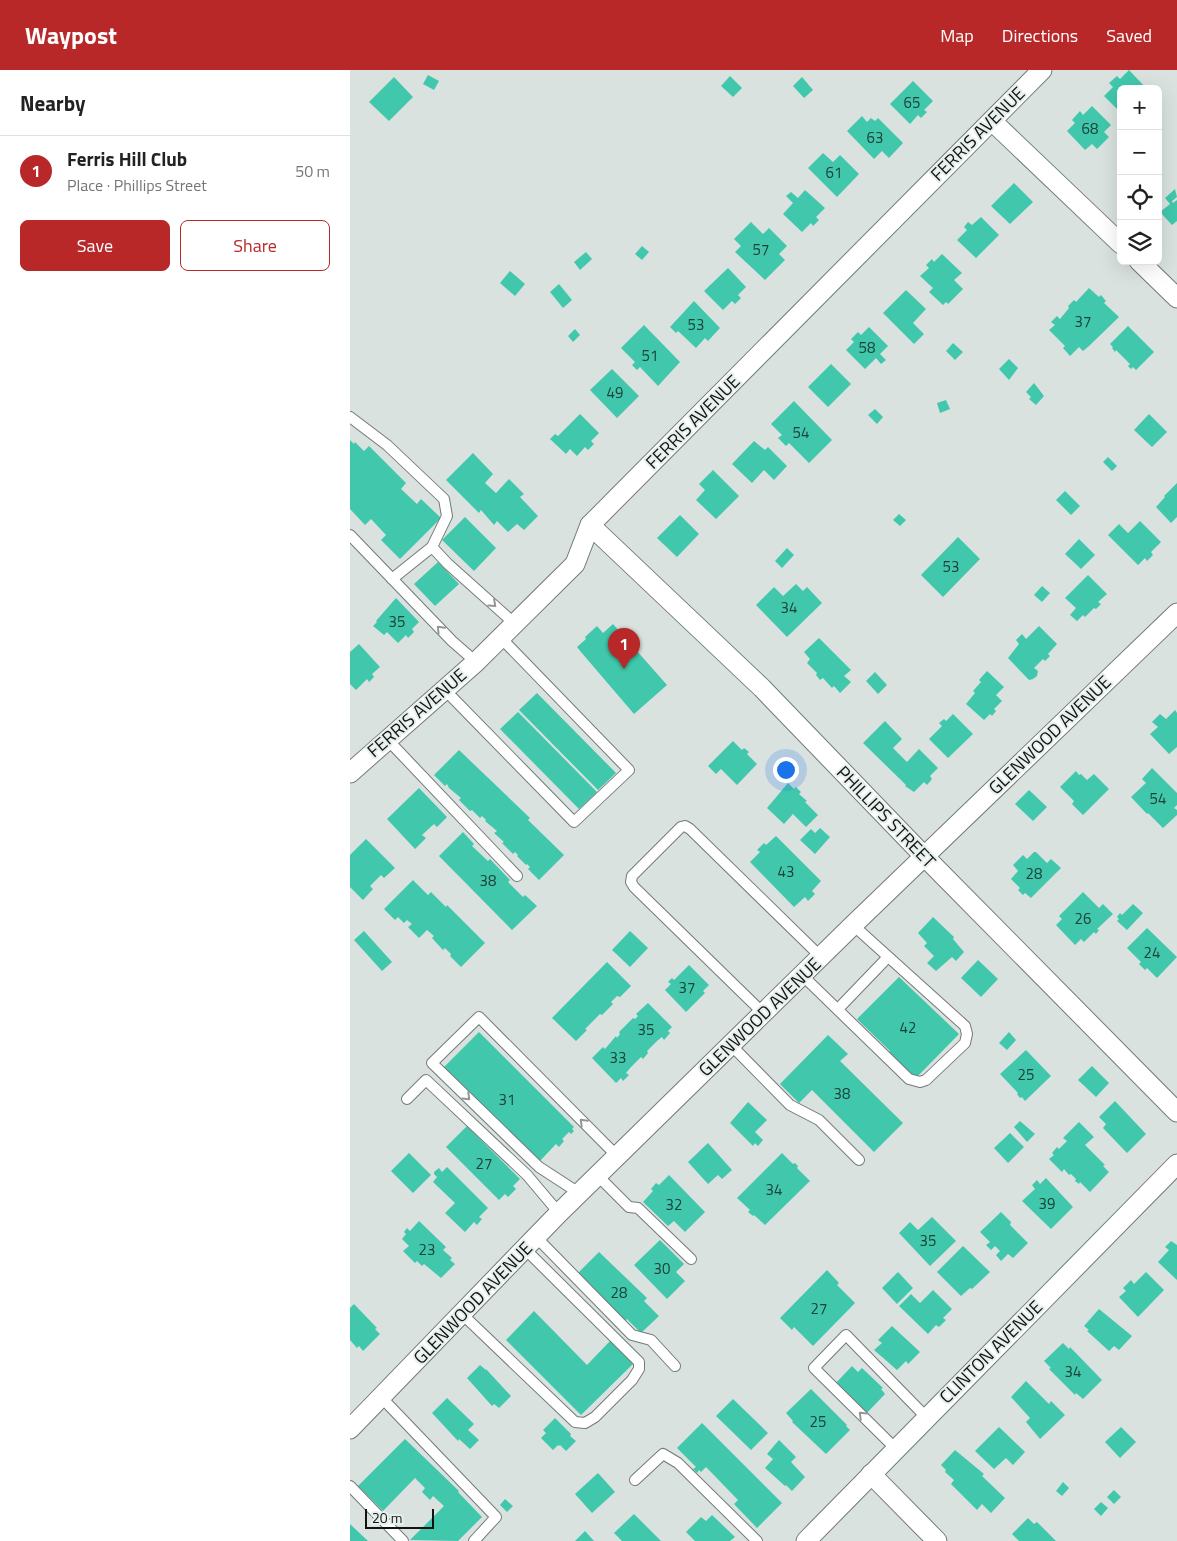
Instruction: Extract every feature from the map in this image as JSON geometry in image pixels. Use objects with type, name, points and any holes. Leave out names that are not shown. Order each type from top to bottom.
[{"type":"street","name":"FERRIS AVENUE","points":[[350,773],[476,662],[575,564],[590,526],[1042,70]]},
{"type":"street","points":[[992,121],[1117,240]]},
{"type":"street","points":[[1142,265],[1177,298]]},
{"type":"street","name":"PHILLIPS STREET","points":[[590,526],[762,688],[924,856],[1177,1112]]},
{"type":"street","name":"GLENWOOD AVENUE","points":[[350,1429],[559,1213],[924,856],[1177,613]]},
{"type":"street","name":"CLINTON AVENUE","points":[[806,1541],[1177,1164]]},
{"type":"street","points":[[871,1474],[937,1541]]},
{"type":"lane","points":[[350,417],[387,445],[444,499],[448,516],[432,547],[392,579]]},
{"type":"lane","points":[[350,535],[452,641],[476,662]]},
{"type":"lane","points":[[432,547],[448,564],[515,624]]},
{"type":"lane","points":[[444,689],[574,822],[629,770],[500,638]]},
{"type":"lane","points":[[387,739],[517,876]]},
{"type":"lane","points":[[763,1013],[631,882],[632,876],[681,827],[686,826],[690,829],[821,957]]},
{"type":"lane","points":[[802,975],[910,1079],[920,1082],[926,1080],[965,1043],[967,1034],[965,1026],[853,925]]},
{"type":"lane","points":[[838,1009],[888,957]]},
{"type":"lane","points":[[579,1194],[539,1167],[432,1063],[478,1017],[617,1156]]},
{"type":"lane","points":[[731,1045],[790,1105],[819,1120],[859,1160]]},
{"type":"lane","points":[[407,1099],[426,1080],[527,1175],[559,1213]]},
{"type":"lane","points":[[597,1176],[629,1207],[638,1208],[691,1259]]},
{"type":"lane","points":[[462,1314],[575,1422],[585,1423],[595,1417],[632,1380],[639,1369],[639,1362],[530,1243]]},
{"type":"lane","points":[[530,1243],[632,1335],[651,1340],[675,1366]]},
{"type":"lane","points":[[896,1449],[814,1368],[846,1334],[927,1418]]},
{"type":"lane","points":[[381,1397],[496,1517],[474,1541]]},
{"type":"lane","points":[[635,1480],[663,1454],[678,1463],[758,1541]]},
{"type":"lane","points":[[350,1486],[403,1541]]},
{"type":"building","points":[[1129,70],[1143,85],[1117,85],[1117,109],[1104,96],[1113,87],[1109,83],[1117,76],[1120,79]]},
{"type":"building","points":[[428,75],[439,81],[434,90],[423,84]]},
{"type":"building","points":[[730,76],[742,88],[733,97],[721,86]]},
{"type":"building","points":[[394,77],[413,97],[389,121],[369,102]]},
{"type":"building","points":[[802,77],[813,90],[804,98],[793,86]]},
{"type":"building","points":[[913,81],[933,101],[924,110],[927,112],[921,118],[918,115],[910,124],[890,104]]},
{"type":"building","points":[[1092,106],[1111,125],[1104,132],[1109,137],[1097,149],[1092,144],[1085,150],[1067,131],[1075,123],[1072,120],[1080,111],[1083,115]]},
{"type":"building","points":[[862,116],[867,122],[871,118],[875,121],[878,118],[903,143],[889,158],[882,151],[874,159],[847,131]]},
{"type":"building","points":[[823,153],[833,162],[840,155],[859,174],[837,197],[808,168]]},
{"type":"building","points":[[1014,183],[1033,202],[1010,224],[991,206]]},
{"type":"building","points":[[1175,189],[1177,197],[1172,201],[1173,203],[1177,200],[1177,221],[1172,225],[1162,214],[1162,210],[1170,204],[1165,198]]},
{"type":"building","points":[[805,190],[825,208],[816,217],[819,220],[813,226],[811,223],[802,232],[783,214],[793,203],[786,196],[791,192],[798,198]]},
{"type":"building","points":[[981,217],[999,235],[976,258],[957,240],[967,230],[964,227],[968,222],[972,225]]},
{"type":"building","points":[[751,222],[763,234],[769,228],[787,246],[779,254],[785,260],[765,280],[735,252],[741,246],[734,239]]},
{"type":"building","points":[[642,246],[649,252],[642,260],[635,254]]},
{"type":"building","points":[[586,252],[592,259],[580,270],[574,262]]},
{"type":"building","points":[[942,254],[962,273],[954,280],[963,289],[948,304],[946,302],[943,305],[929,292],[933,288],[920,276],[929,268],[926,265],[932,259],[934,262]]},
{"type":"building","points":[[728,268],[746,287],[738,295],[741,298],[735,304],[732,301],[723,310],[704,291]]},
{"type":"building","points":[[510,271],[525,284],[515,296],[500,283]]},
{"type":"building","points":[[559,284],[572,300],[563,308],[550,292]]},
{"type":"building","points":[[1089,288],[1099,297],[1101,295],[1106,301],[1104,303],[1119,317],[1083,351],[1079,347],[1070,356],[1063,348],[1065,346],[1049,330],[1055,325],[1051,322],[1057,316],[1060,319],[1069,308],[1068,306],[1074,300],[1076,302]]},
{"type":"building","points":[[906,290],[926,309],[913,323],[924,334],[914,344],[883,313]]},
{"type":"building","points":[[694,301],[720,328],[708,341],[705,338],[696,348],[678,331],[676,333],[670,327]]},
{"type":"building","points":[[644,325],[680,362],[658,386],[640,367],[637,370],[632,365],[635,362],[621,348]]},
{"type":"building","points":[[1128,326],[1154,352],[1136,370],[1128,366],[1130,364],[1116,350],[1115,352],[1110,344]]},
{"type":"building","points":[[869,327],[888,346],[880,354],[886,360],[881,364],[876,358],[865,369],[846,350],[854,342],[851,339],[858,332],[861,335]]},
{"type":"building","points":[[575,329],[580,335],[573,342],[568,336]]},
{"type":"building","points":[[953,343],[963,352],[955,360],[946,351]]},
{"type":"building","points":[[1009,359],[1018,368],[1009,380],[999,369]]},
{"type":"building","points":[[831,364],[851,384],[828,407],[808,387]]},
{"type":"building","points":[[612,369],[639,396],[617,418],[590,390]]},
{"type":"building","points":[[1034,383],[1044,396],[1036,405],[1029,399],[1031,397],[1026,392]]},
{"type":"building","points":[[946,400],[950,409],[940,413],[937,403]]},
{"type":"building","points":[[794,401],[832,440],[809,463],[789,443],[786,446],[778,438],[782,435],[771,424]]},
{"type":"building","points":[[875,409],[883,417],[877,424],[868,415]]},
{"type":"building","points":[[580,414],[599,433],[591,441],[594,444],[588,450],[585,447],[577,456],[570,449],[566,454],[550,439],[555,434],[558,436]]},
{"type":"building","points":[[1149,414],[1167,432],[1152,447],[1134,430]]},
{"type":"building","points":[[350,440],[354,444],[355,442],[364,451],[369,446],[406,483],[401,489],[417,504],[421,499],[441,518],[400,559],[381,540],[386,535],[371,519],[365,525],[350,509]]},
{"type":"building","points":[[754,441],[765,450],[768,447],[787,466],[774,480],[764,470],[752,483],[732,464]]},
{"type":"building","points":[[473,453],[493,474],[485,483],[496,493],[509,479],[524,494],[520,497],[538,516],[524,530],[517,524],[508,532],[497,521],[494,525],[481,510],[479,513],[446,480]]},
{"type":"building","points":[[1108,457],[1117,466],[1112,471],[1103,462]]},
{"type":"building","points":[[713,470],[739,496],[716,519],[696,500],[705,490],[699,484]]},
{"type":"building","points":[[1177,483],[1177,517],[1171,523],[1156,507]]},
{"type":"building","points":[[1065,491],[1080,506],[1071,515],[1056,500]]},
{"type":"building","points":[[899,514],[906,520],[900,526],[893,520]]},
{"type":"building","points":[[680,515],[699,534],[677,557],[657,538]]},
{"type":"building","points":[[465,517],[496,548],[474,571],[442,540]]},
{"type":"building","points":[[1140,521],[1161,542],[1151,552],[1153,555],[1147,561],[1145,558],[1138,565],[1108,535],[1119,524],[1128,533]]},
{"type":"building","points":[[958,537],[980,559],[943,597],[921,575]]},
{"type":"building","points":[[1079,539],[1095,555],[1081,569],[1065,554]]},
{"type":"building","points":[[787,548],[794,555],[782,568],[775,561]]},
{"type":"building","points":[[438,562],[459,584],[435,606],[414,584]]},
{"type":"building","points":[[1088,575],[1107,594],[1098,602],[1101,604],[1096,609],[1094,608],[1085,617],[1083,615],[1077,621],[1070,615],[1076,608],[1065,598]]},
{"type":"building","points":[[796,584],[803,591],[807,587],[822,603],[787,637],[756,605],[774,587],[783,596]]},
{"type":"building","points":[[1042,586],[1050,593],[1042,602],[1034,595]]},
{"type":"building","points":[[396,598],[419,622],[412,629],[414,632],[408,638],[406,635],[398,643],[387,632],[384,635],[373,626]]},
{"type":"building","points":[[613,624],[667,685],[634,714],[577,647],[597,626],[603,633]]},
{"type":"building","points":[[1039,626],[1057,644],[1048,654],[1050,656],[1045,661],[1043,659],[1034,668],[1038,671],[1037,676],[1029,680],[1008,658],[1019,644],[1016,640],[1022,634],[1026,639]]},
{"type":"building","points":[[819,638],[851,670],[844,676],[851,682],[840,693],[834,686],[832,688],[823,678],[820,680],[816,675],[817,673],[807,663],[810,659],[804,652]]},
{"type":"building","points":[[359,644],[380,667],[372,674],[374,677],[369,682],[367,679],[356,690],[350,684],[350,652]]},
{"type":"building","points":[[987,671],[1004,687],[996,695],[1002,701],[994,709],[996,711],[992,716],[990,714],[984,720],[966,704],[975,693],[973,691],[981,682],[979,680]]},
{"type":"building","points":[[875,672],[887,685],[878,694],[866,681]]},
{"type":"building","points":[[537,693],[616,773],[598,790],[519,710]]},
{"type":"building","points":[[1175,710],[1177,713],[1177,747],[1169,754],[1150,734],[1158,727],[1152,722],[1160,714],[1166,719]]},
{"type":"building","points":[[518,712],[597,792],[579,809],[500,729]]},
{"type":"building","points":[[953,714],[973,734],[948,758],[929,739],[942,726],[939,723],[944,719],[946,721]]},
{"type":"building","points":[[885,721],[902,739],[893,748],[907,762],[919,749],[938,768],[930,776],[932,779],[927,785],[924,782],[914,792],[905,786],[863,743]]},
{"type":"building","points":[[733,741],[742,750],[744,748],[749,752],[747,754],[757,764],[737,785],[721,769],[716,774],[708,766]]},
{"type":"building","points":[[459,750],[530,818],[528,820],[564,855],[539,880],[528,869],[530,867],[515,852],[513,854],[502,843],[504,842],[494,833],[497,831],[482,816],[480,818],[472,810],[470,811],[459,800],[461,798],[447,784],[445,786],[434,775]]},
{"type":"building","points":[[1152,768],[1177,793],[1177,805],[1174,808],[1177,810],[1177,815],[1163,828],[1131,797],[1146,783],[1142,779]]},
{"type":"building","points":[[1076,771],[1087,780],[1094,774],[1109,789],[1083,815],[1072,804],[1074,801],[1060,787]]},
{"type":"building","points":[[788,783],[794,789],[796,787],[801,792],[799,794],[818,815],[806,827],[793,814],[784,824],[767,808]]},
{"type":"building","points":[[419,788],[447,817],[437,827],[434,824],[422,835],[426,838],[415,849],[387,819]]},
{"type":"building","points":[[1029,790],[1047,807],[1033,821],[1015,804]]},
{"type":"building","points":[[820,828],[830,837],[815,854],[800,840],[811,829],[815,833]]},
{"type":"building","points":[[463,832],[474,844],[472,846],[488,861],[490,859],[523,897],[525,895],[537,906],[512,930],[439,856]]},
{"type":"building","points":[[776,836],[821,881],[812,891],[815,894],[808,901],[805,897],[794,907],[750,862],[760,852],[757,850],[764,843],[766,845]]},
{"type":"building","points":[[366,839],[395,868],[384,878],[381,875],[370,886],[373,889],[363,900],[350,887],[350,855]]},
{"type":"building","points":[[1034,852],[1047,863],[1051,859],[1061,868],[1031,898],[1025,893],[1023,895],[1018,890],[1020,888],[1011,879],[1018,871],[1013,865],[1023,855],[1027,859]]},
{"type":"building","points":[[413,880],[428,895],[431,892],[446,907],[447,905],[485,943],[461,967],[445,948],[443,950],[432,938],[434,936],[427,930],[419,938],[408,927],[412,924],[407,920],[404,923],[398,917],[395,920],[384,909]]},
{"type":"building","points":[[1083,892],[1099,908],[1103,904],[1113,914],[1097,929],[1099,930],[1096,934],[1094,932],[1084,942],[1081,939],[1075,945],[1056,925],[1062,919],[1059,916]]},
{"type":"building","points":[[1133,904],[1143,913],[1127,930],[1117,921],[1119,919],[1117,917],[1120,913],[1122,915]]},
{"type":"building","points":[[933,917],[954,937],[953,939],[964,952],[956,961],[952,957],[936,971],[927,963],[934,956],[924,946],[927,943],[918,933]]},
{"type":"building","points":[[1147,928],[1177,957],[1157,978],[1147,968],[1145,970],[1139,964],[1141,962],[1127,948]]},
{"type":"building","points":[[364,931],[392,962],[382,971],[354,940]]},
{"type":"building","points":[[630,931],[648,948],[630,967],[612,950]]},
{"type":"building","points":[[978,960],[998,979],[981,997],[961,978]]},
{"type":"building","points":[[607,962],[631,986],[620,997],[617,996],[611,1002],[613,1004],[585,1029],[587,1030],[576,1041],[552,1018]]},
{"type":"building","points":[[689,965],[709,985],[703,991],[705,993],[686,1012],[665,990],[671,984],[668,982],[672,978],[674,980]]},
{"type":"building","points":[[899,977],[959,1034],[915,1079],[857,1019]]},
{"type":"building","points":[[648,1003],[672,1027],[668,1031],[670,1033],[664,1040],[662,1037],[657,1041],[647,1051],[648,1053],[643,1059],[641,1057],[631,1067],[626,1073],[629,1075],[623,1081],[621,1078],[616,1083],[592,1058],[603,1047],[605,1049],[616,1036],[617,1038],[620,1034],[619,1032],[633,1018],[635,1019],[638,1016],[636,1014]]},
{"type":"building","points":[[479,1032],[574,1127],[572,1129],[574,1131],[571,1134],[569,1132],[562,1139],[564,1141],[559,1147],[556,1144],[539,1162],[444,1067]]},
{"type":"building","points":[[1009,1032],[1016,1040],[1007,1050],[999,1043]]},
{"type":"building","points":[[828,1035],[848,1054],[840,1061],[903,1123],[874,1152],[812,1090],[799,1103],[780,1084]]},
{"type":"building","points":[[1026,1050],[1051,1076],[1025,1101],[1022,1097],[1020,1098],[1018,1093],[1000,1074]]},
{"type":"building","points":[[1092,1066],[1109,1083],[1096,1097],[1078,1080]]},
{"type":"building","points":[[1115,1101],[1146,1134],[1127,1153],[1103,1128],[1106,1124],[1099,1117]]},
{"type":"building","points":[[748,1102],[767,1120],[755,1132],[763,1140],[758,1146],[755,1143],[753,1146],[730,1123]]},
{"type":"building","points":[[1020,1121],[1035,1134],[1027,1142],[1014,1127]]},
{"type":"building","points":[[1079,1122],[1094,1137],[1085,1145],[1105,1165],[1103,1166],[1109,1172],[1090,1192],[1080,1182],[1079,1184],[1075,1181],[1076,1179],[1071,1174],[1069,1175],[1064,1169],[1062,1172],[1049,1159],[1054,1155],[1052,1153],[1057,1147],[1059,1149],[1067,1141],[1063,1138]]},
{"type":"building","points":[[467,1126],[520,1179],[513,1186],[516,1189],[508,1197],[505,1194],[499,1200],[446,1147]]},
{"type":"building","points":[[1010,1133],[1024,1147],[1008,1163],[994,1148]]},
{"type":"building","points":[[708,1143],[732,1170],[722,1179],[718,1175],[708,1184],[688,1162]]},
{"type":"building","points":[[409,1153],[431,1175],[413,1193],[391,1171]]},
{"type":"building","points":[[782,1153],[793,1164],[795,1163],[798,1166],[797,1168],[810,1181],[765,1225],[748,1212],[750,1210],[737,1198]]},
{"type":"building","points":[[447,1167],[488,1208],[479,1217],[482,1219],[477,1225],[474,1222],[465,1232],[445,1213],[455,1203],[433,1182],[437,1177],[434,1172],[439,1168],[442,1172]]},
{"type":"building","points":[[669,1175],[705,1212],[685,1232],[674,1221],[668,1226],[643,1202],[653,1191],[651,1189],[656,1183],[659,1185]]},
{"type":"building","points":[[1046,1178],[1073,1207],[1051,1229],[1022,1201],[1035,1189],[1032,1185],[1037,1180],[1040,1184]]},
{"type":"building","points":[[1001,1212],[1011,1222],[1010,1225],[1028,1243],[1013,1258],[1008,1254],[1001,1261],[996,1255],[1000,1251],[995,1246],[991,1250],[986,1245],[990,1242],[980,1232]]},
{"type":"building","points":[[932,1217],[956,1241],[930,1266],[899,1233],[910,1222],[918,1230]]},
{"type":"building","points":[[419,1221],[446,1247],[443,1250],[452,1258],[450,1260],[455,1264],[441,1278],[424,1264],[422,1266],[417,1261],[415,1263],[403,1251],[409,1246],[402,1239],[406,1234],[404,1232],[407,1228],[410,1231]]},
{"type":"building","points":[[660,1240],[684,1264],[676,1272],[685,1281],[667,1299],[634,1265]]},
{"type":"building","points":[[1171,1241],[1177,1245],[1177,1280],[1158,1262],[1169,1250],[1165,1247]]},
{"type":"building","points":[[963,1246],[990,1272],[972,1289],[970,1288],[961,1296],[937,1272]]},
{"type":"building","points":[[599,1252],[647,1298],[644,1301],[659,1316],[641,1333],[627,1319],[625,1321],[577,1274]]},
{"type":"building","points":[[827,1270],[839,1283],[837,1285],[855,1303],[813,1346],[794,1327],[792,1330],[780,1318]]},
{"type":"building","points":[[898,1272],[913,1288],[897,1304],[882,1288]]},
{"type":"building","points":[[1146,1272],[1164,1290],[1138,1317],[1119,1297],[1126,1291],[1123,1288],[1131,1280],[1134,1284]]},
{"type":"building","points":[[933,1290],[952,1309],[943,1318],[946,1320],[939,1327],[936,1325],[928,1334],[899,1306],[911,1294],[920,1303]]},
{"type":"building","points":[[354,1304],[377,1328],[375,1329],[380,1334],[363,1351],[359,1346],[357,1348],[350,1340],[350,1308]]},
{"type":"building","points":[[1099,1309],[1132,1336],[1119,1350],[1114,1346],[1109,1351],[1084,1326]]},
{"type":"building","points":[[534,1311],[587,1365],[611,1340],[634,1363],[581,1415],[506,1340]]},
{"type":"building","points":[[892,1326],[920,1352],[908,1364],[906,1361],[897,1370],[874,1350],[882,1343],[878,1340]]},
{"type":"building","points":[[1063,1343],[1069,1349],[1070,1347],[1102,1380],[1083,1399],[1076,1393],[1075,1395],[1049,1369],[1051,1368],[1044,1361]]},
{"type":"building","points":[[480,1365],[511,1396],[499,1408],[494,1404],[492,1406],[467,1378]]},
{"type":"building","points":[[852,1366],[858,1372],[862,1368],[883,1388],[881,1389],[885,1394],[866,1414],[834,1385]]},
{"type":"building","points":[[1026,1381],[1049,1404],[1051,1401],[1065,1415],[1040,1439],[1026,1422],[1030,1418],[1011,1397]]},
{"type":"building","points":[[811,1389],[850,1430],[826,1454],[792,1422],[786,1413]]},
{"type":"building","points":[[447,1398],[474,1424],[468,1430],[479,1440],[470,1449],[459,1439],[458,1441],[432,1413]]},
{"type":"building","points":[[733,1399],[768,1433],[751,1450],[716,1416]]},
{"type":"building","points":[[555,1418],[576,1441],[566,1451],[560,1445],[553,1450],[541,1438],[546,1433],[543,1430]]},
{"type":"building","points":[[702,1423],[782,1503],[757,1528],[734,1504],[738,1500],[706,1467],[697,1473],[693,1469],[696,1467],[677,1448]]},
{"type":"building","points":[[999,1427],[1025,1452],[1013,1465],[1006,1458],[994,1469],[975,1451]]},
{"type":"building","points":[[1121,1427],[1136,1442],[1120,1458],[1105,1442]]},
{"type":"building","points":[[405,1439],[459,1491],[482,1517],[458,1541],[410,1540],[444,1506],[433,1496],[430,1500],[422,1492],[425,1488],[415,1478],[383,1511],[358,1486]]},
{"type":"building","points":[[779,1440],[796,1457],[791,1462],[805,1477],[792,1491],[765,1468],[773,1459],[767,1454]]},
{"type":"building","points":[[955,1450],[984,1474],[982,1476],[1005,1498],[991,1513],[982,1504],[977,1510],[951,1484],[954,1480],[945,1472],[946,1470],[941,1465]]},
{"type":"building","points":[[598,1473],[615,1492],[592,1513],[575,1494]]},
{"type":"building","points":[[1063,1482],[1069,1488],[1062,1496],[1056,1491]]},
{"type":"building","points":[[1114,1490],[1121,1497],[1114,1504],[1107,1497]]},
{"type":"building","points":[[505,1499],[513,1506],[507,1512],[500,1505]]},
{"type":"building","points":[[1101,1502],[1108,1508],[1101,1516],[1094,1509]]},
{"type":"building","points":[[634,1514],[661,1541],[622,1541],[614,1533]]},
{"type":"building","points":[[712,1515],[735,1537],[730,1541],[695,1541],[686,1532],[701,1517],[706,1521]]},
{"type":"building","points":[[1028,1518],[1034,1524],[1037,1522],[1056,1541],[1019,1541],[1012,1534]]},
{"type":"building","points":[[350,1524],[368,1541],[350,1541]]},
{"type":"building","points":[[585,1531],[594,1541],[575,1541]]},
{"type":"place","name":"Ferris Hill Club","points":[[624,669]]}]
